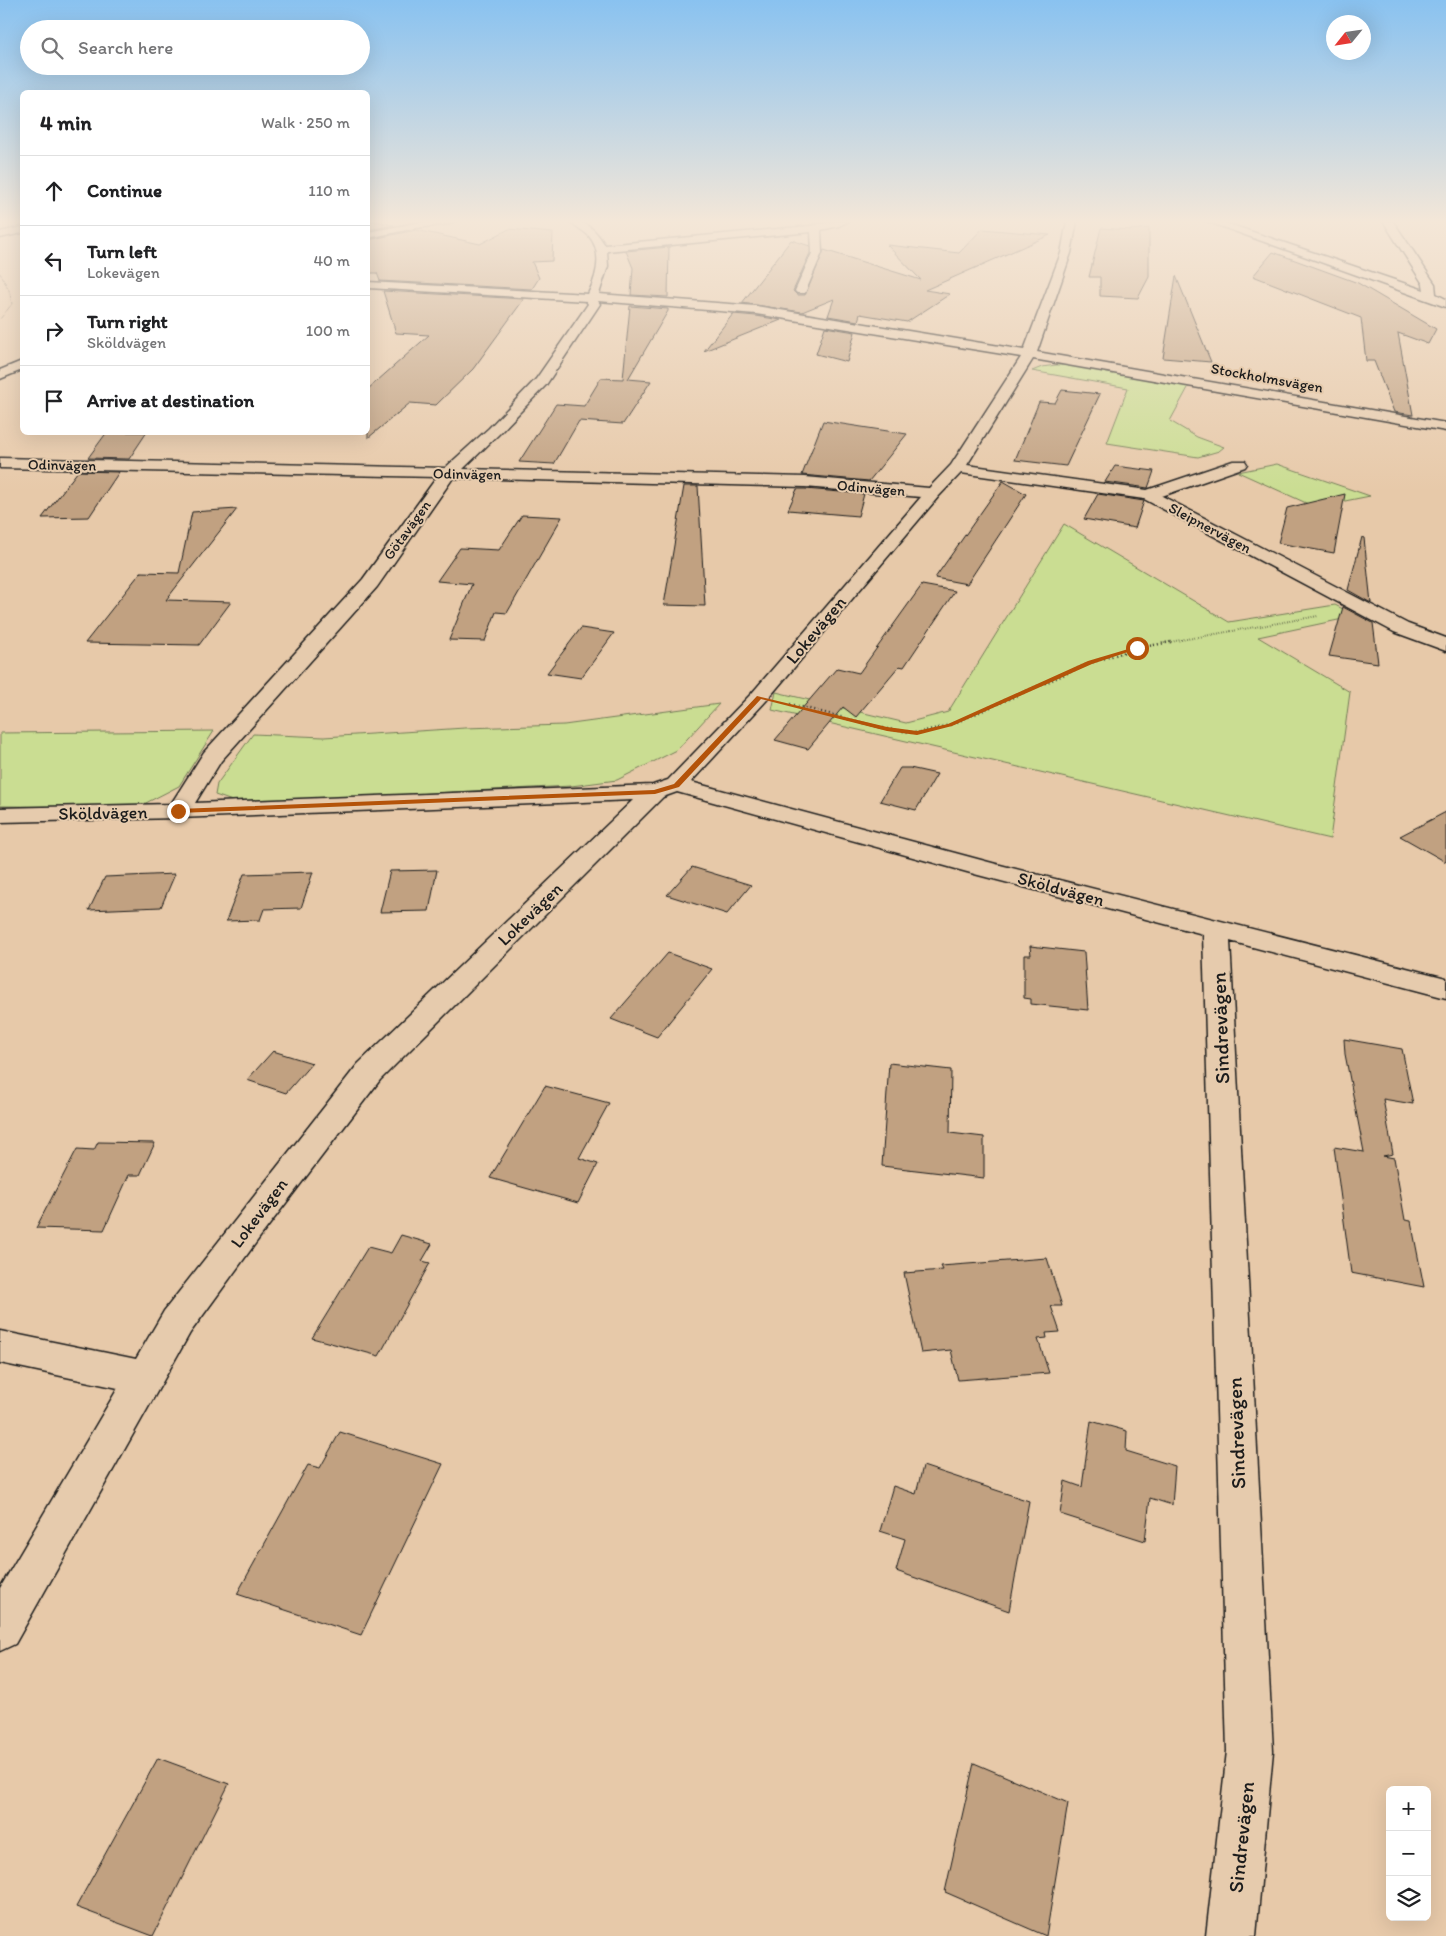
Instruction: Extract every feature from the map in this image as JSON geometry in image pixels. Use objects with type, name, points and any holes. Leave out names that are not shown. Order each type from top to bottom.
[{"type":"street","name":"Götavägen","points":[[178,811],[212,757],[370,583],[448,474],[494,431],[541,382],[589,311]]},
{"type":"street","name":"Stockholmsvägen","points":[[765,311],[894,331],[1446,427]]},
{"type":"street","name":"Lokevägen","points":[[0,1629],[177,1322],[248,1227],[369,1072],[666,789],[759,697],[933,493],[957,468],[1030,355],[1045,311]]},
{"type":"street","points":[[0,374],[20,366]]},
{"type":"street","name":"Odinvägen","points":[[0,464],[805,482],[933,493]]},
{"type":"street","points":[[1148,495],[1239,464]]},
{"type":"street","name":"Sleipnervägen","points":[[957,468],[1148,495],[1401,628],[1446,645]]},
{"type":"street","name":"Sköldvägen","points":[[0,815],[178,811],[666,789],[978,867],[1446,988]]},
{"type":"street","name":"Sindrevägen","points":[[1216,929],[1250,1751],[1230,1936]]},
{"type":"street","points":[[0,1347],[144,1377]]},
{"type":"path","points":[[759,697],[887,729],[917,733],[950,725],[1090,663],[1137,648],[1363,608]]},
{"type":"green space","points":[[1056,365],[1072,365],[1189,386],[1170,421],[1197,437],[1224,447],[1219,451],[1198,457],[1107,443],[1128,388],[1032,371]]},
{"type":"green space","points":[[1277,464],[1370,496],[1315,507],[1238,472]]},
{"type":"green space","points":[[1064,524],[1229,622],[1335,605],[1357,616],[1258,637],[1350,692],[1330,839],[772,710],[776,692],[906,723],[948,712]]},
{"type":"green space","points":[[719,704],[677,750],[617,780],[571,786],[238,803],[215,795],[217,784],[253,734],[324,737],[465,728],[564,725]]},
{"type":"green space","points":[[214,731],[179,786],[138,807],[0,806],[0,733]]},
{"type":"building","points":[[389,311],[515,311],[473,369],[436,405],[410,403],[368,438],[368,435],[370,435],[370,387],[429,335],[396,333]]},
{"type":"building","points":[[629,311],[668,311],[628,379],[651,381],[623,424],[579,421],[554,464],[519,462],[556,404],[584,406],[601,378],[623,379]]},
{"type":"building","points":[[830,311],[923,311],[907,322],[860,314],[858,321],[828,316]]},
{"type":"building","points":[[1170,311],[1190,311],[1211,362],[1163,358]]},
{"type":"building","points":[[1344,311],[1406,311],[1436,329],[1428,344],[1398,333],[1413,415],[1394,412],[1374,361],[1366,361],[1361,318]]},
{"type":"building","points":[[733,314],[756,316],[781,320],[704,351]]},
{"type":"building","points":[[825,327],[855,332],[847,362],[816,354]]},
{"type":"building","points":[[1062,390],[1100,394],[1066,466],[1015,460],[1039,402],[1055,403]]},
{"type":"building","points":[[823,421],[907,434],[869,481],[802,475]]},
{"type":"building","points":[[105,435],[145,435],[129,459],[88,458]]},
{"type":"building","points":[[1115,466],[1154,471],[1148,488],[1105,482]]},
{"type":"building","points":[[78,471],[119,472],[89,517],[42,518]]},
{"type":"building","points":[[1003,481],[1026,494],[967,584],[935,578]]},
{"type":"building","points":[[684,486],[698,486],[705,606],[664,605]]},
{"type":"building","points":[[797,489],[864,494],[858,516],[788,510]]},
{"type":"building","points":[[1098,494],[1144,501],[1135,528],[1084,519]]},
{"type":"building","points":[[1345,494],[1334,553],[1278,543],[1287,508]]},
{"type":"building","points":[[237,509],[166,600],[231,602],[199,645],[85,643],[141,572],[179,573],[192,512]]},
{"type":"building","points":[[522,515],[562,517],[507,613],[496,612],[485,641],[449,640],[472,584],[437,581],[460,548],[499,550]]},
{"type":"building","points":[[1362,537],[1364,538],[1371,603],[1348,590]]},
{"type":"building","points":[[922,585],[955,591],[904,667],[899,666],[856,717],[843,707],[808,749],[775,740],[837,668],[859,673]]},
{"type":"building","points":[[1343,607],[1373,623],[1378,663],[1329,656]]},
{"type":"building","points":[[581,628],[614,633],[581,678],[547,673]]},
{"type":"building","points":[[900,768],[910,768],[937,774],[916,810],[880,801]]},
{"type":"building","points":[[1446,812],[1446,862],[1400,836]]},
{"type":"building","points":[[692,867],[751,885],[727,914],[667,895]]},
{"type":"building","points":[[437,870],[429,911],[380,912],[390,871]]},
{"type":"building","points":[[313,872],[301,908],[264,909],[260,920],[226,921],[244,874]]},
{"type":"building","points":[[175,874],[161,907],[89,910],[105,877]]},
{"type":"building","points":[[1030,946],[1084,952],[1088,1010],[1031,1004],[1031,999],[1024,998],[1024,955],[1031,955]]},
{"type":"building","points":[[668,953],[712,969],[657,1037],[611,1019]]},
{"type":"building","points":[[1344,1039],[1402,1049],[1413,1104],[1383,1099],[1393,1154],[1383,1156],[1394,1158],[1405,1220],[1411,1221],[1424,1287],[1351,1273],[1334,1147],[1364,1152],[1345,1054]]},
{"type":"building","points":[[273,1051],[312,1063],[286,1093],[247,1080]]},
{"type":"building","points":[[889,1063],[951,1070],[950,1133],[984,1137],[984,1178],[882,1166]]},
{"type":"building","points":[[545,1086],[609,1103],[579,1158],[598,1164],[578,1203],[490,1178]]},
{"type":"building","points":[[98,1142],[155,1143],[140,1175],[129,1175],[104,1230],[36,1228],[77,1149],[94,1150]]},
{"type":"building","points":[[401,1235],[432,1244],[422,1261],[430,1263],[379,1356],[312,1338],[368,1247],[391,1253]]},
{"type":"building","points":[[1047,1258],[1062,1306],[1051,1306],[1060,1332],[1046,1333],[1047,1338],[1038,1339],[1049,1373],[958,1380],[951,1350],[921,1353],[904,1273],[943,1270],[941,1266]]},
{"type":"building","points":[[1091,1421],[1127,1431],[1126,1451],[1175,1466],[1172,1505],[1150,1498],[1145,1541],[1060,1514],[1065,1481],[1082,1487]]},
{"type":"building","points":[[340,1432],[443,1464],[361,1635],[237,1594],[308,1465],[320,1468]]},
{"type":"building","points":[[923,1466],[1029,1501],[1009,1611],[896,1571],[905,1539],[880,1531],[893,1486],[916,1494]]},
{"type":"building","points":[[158,1758],[229,1784],[153,1936],[76,1907]]},
{"type":"building","points":[[974,1763],[1068,1803],[1046,1936],[945,1892]]},
{"type":"route","points":[[178,811],[655,792],[676,785],[759,697],[887,729],[917,733],[950,725],[984,712],[1090,663],[1137,648]]}]
